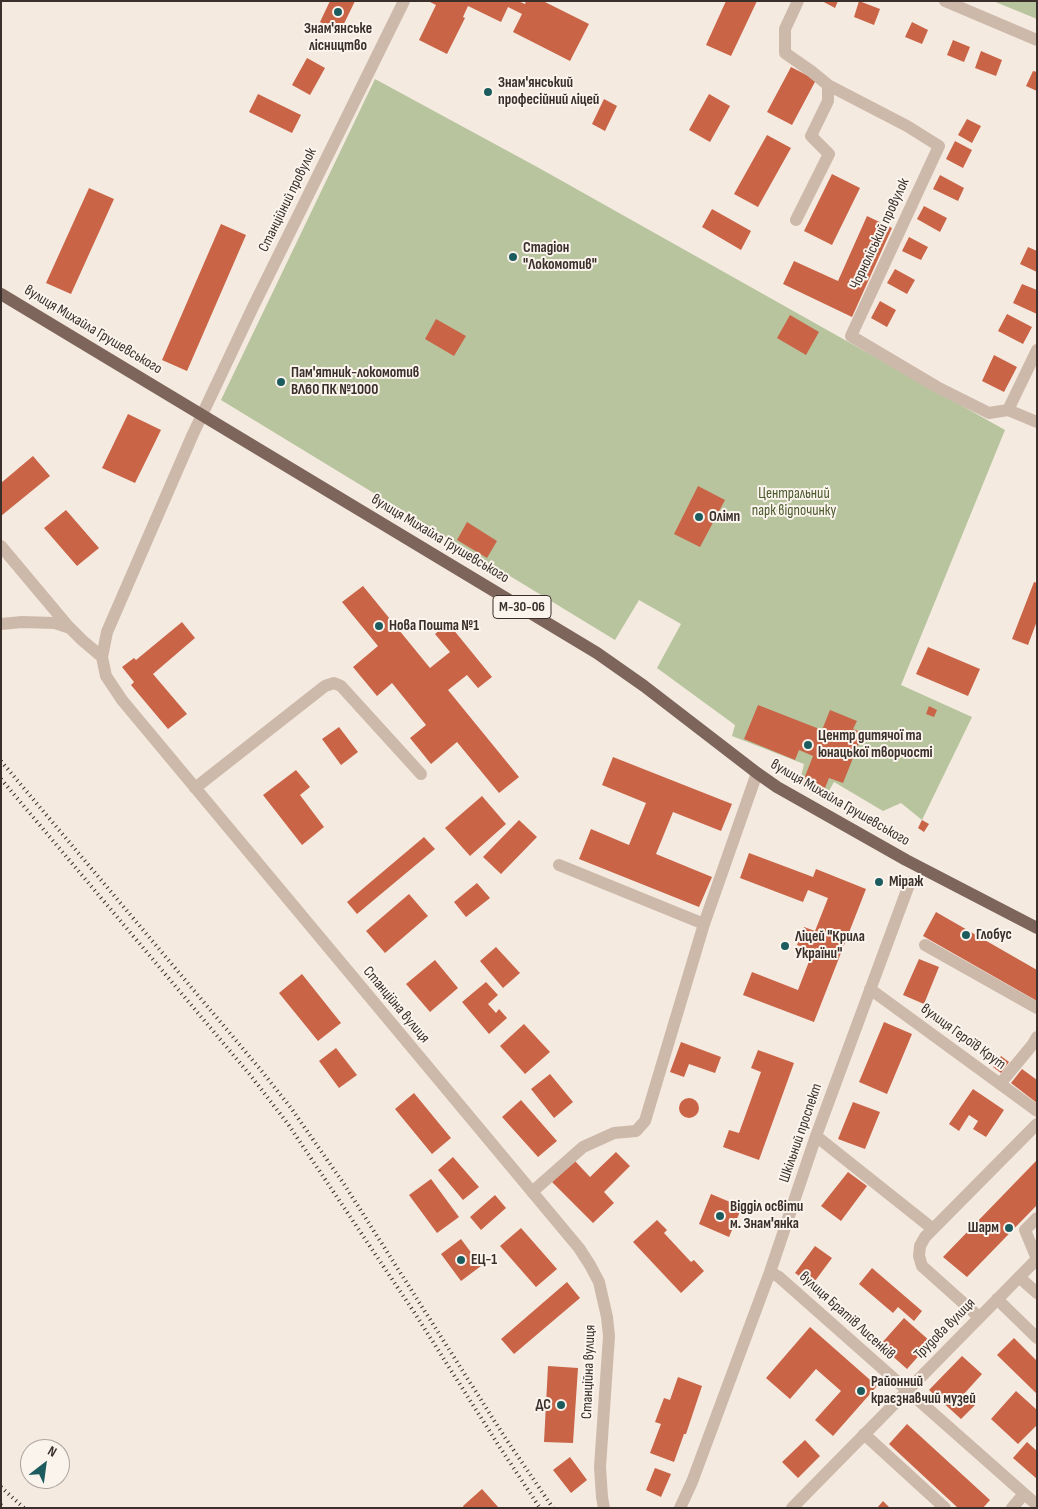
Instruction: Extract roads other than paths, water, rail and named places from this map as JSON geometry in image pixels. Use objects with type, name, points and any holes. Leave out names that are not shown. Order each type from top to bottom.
[{"type":"main road","name":"вулиця Михайла Грушевського","points":[[1,294],[614,664],[757,774],[802,802],[906,860],[1037,928]]},
{"type":"street","name":"Станційний провулок","points":[[102,656],[107,632],[202,414],[404,1]]},
{"type":"street","points":[[796,220],[829,154],[810,136],[828,101],[828,85],[785,53],[784,29],[798,1]]},
{"type":"street","points":[[944,1],[1037,40]]},
{"type":"street","name":"Чорноліський провулок","points":[[828,85],[907,126],[939,146],[851,336],[937,387],[989,413],[1008,410]]},
{"type":"street","points":[[1037,350],[1008,410],[1037,422]]},
{"type":"street","points":[[1,546],[70,628],[102,656]]},
{"type":"street","points":[[1,624],[22,622],[55,623],[70,628]]},
{"type":"street","name":"Станційна вулиця","points":[[102,656],[106,676],[122,700],[579,1248],[590,1265],[599,1282],[604,1299],[609,1336],[600,1467],[604,1508]]},
{"type":"street","points":[[195,788],[325,686],[334,683],[341,686],[421,774]]},
{"type":"street","points":[[532,1192],[583,1147],[614,1133],[636,1131],[645,1120],[704,924],[757,774]]},
{"type":"street","points":[[559,864],[704,924]]},
{"type":"street","name":"Шкільний проспект","points":[[680,1508],[692,1482],[770,1272],[816,1136],[910,882]]},
{"type":"street","points":[[925,945],[1037,1008]]},
{"type":"street","name":"вулиця Героїв Крут","points":[[870,988],[1037,1111]]},
{"type":"street","points":[[1000,1084],[1037,1037]]},
{"type":"street","points":[[979,1317],[922,1266],[919,1256],[920,1246],[932,1229],[1037,1124]]},
{"type":"street","points":[[816,1136],[932,1229]]},
{"type":"street","points":[[1037,1218],[1025,1230],[1037,1259]]},
{"type":"street","name":"Трудова вулиця","points":[[792,1508],[1037,1259]]},
{"type":"street","name":"вулиця Братів Лисенків","points":[[770,1272],[779,1277],[1037,1505]]},
{"type":"street","points":[[1019,1277],[1037,1293]]},
{"type":"street","points":[[997,1299],[1037,1338]]},
{"type":"street","points":[[864,1434],[945,1508]]},
{"type":"street","points":[[1012,1508],[1024,1494]]},
{"type":"railway","points":[[1,761],[291,1108],[344,1184],[504,1436],[553,1508]]},
{"type":"railway","points":[[1,779],[251,1076],[288,1124],[414,1312],[540,1508]]},
{"type":"railway","points":[[1,1487],[24,1508]]},
{"type":"railway","points":[[1,1505],[5,1508]]},
{"type":"place","name":"Знам'янське лісництво","points":[[338,12]]},
{"type":"place","name":"Знам'янський професійний ліцей","points":[[488,92]]},
{"type":"place","name":"Стадіон \"Локомотив\"","points":[[513,257]]},
{"type":"place","name":"Пам'ятник-локомотив ВЛ60 ПК №1000","points":[[281,382]]},
{"type":"place","name":"Олімп","points":[[699,517]]},
{"type":"place","name":"Нова Пошта №1","points":[[379,626]]},
{"type":"place","name":"Центр дитячої та юнацької творчості","points":[[808,745]]},
{"type":"place","name":"Міраж","points":[[879,882]]},
{"type":"place","name":"Глобус","points":[[966,935]]},
{"type":"place","name":"Ліцей \"Крила України\"","points":[[785,946]]},
{"type":"place","name":"Відділ освіти м. Знам'янка","points":[[720,1216]]},
{"type":"place","name":"Шарм","points":[[1009,1228]]},
{"type":"place","name":"ЕЦ-1","points":[[461,1260]]},
{"type":"place","name":"Районний краєзнавчий музей","points":[[861,1391]]},
{"type":"place","name":"ДС","points":[[561,1405]]},
{"type":"park label","name":"Центральний парк відпочинку","points":[[794,502]]}]
